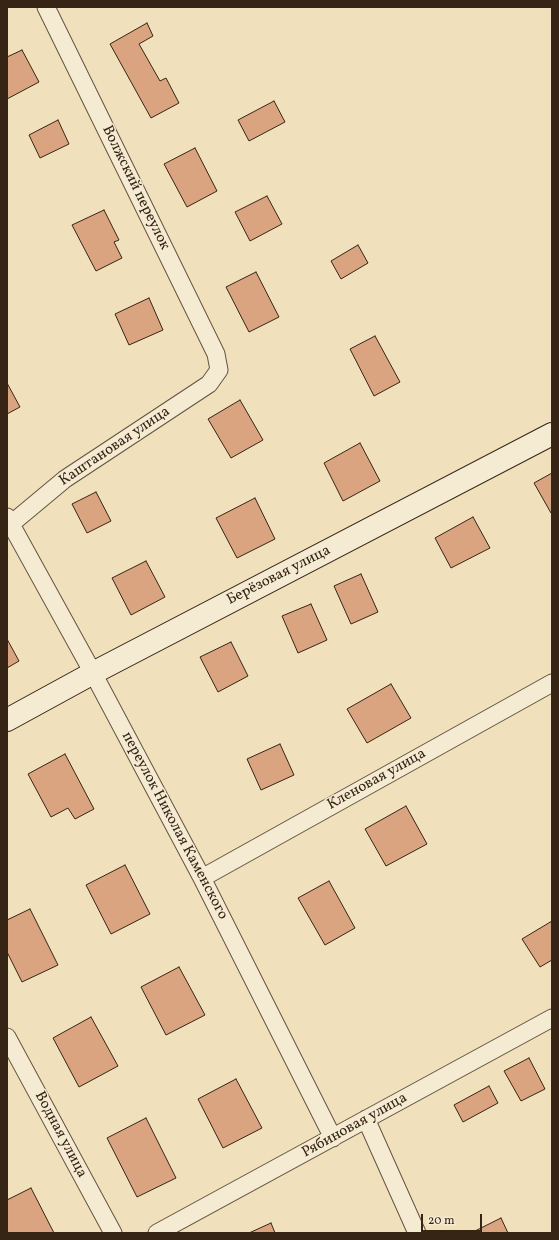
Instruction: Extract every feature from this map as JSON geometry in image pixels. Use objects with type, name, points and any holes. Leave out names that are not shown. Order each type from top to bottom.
[{"type":"main road","name":"Берёзовая улица","points":[[7,720],[93,673],[552,434]]},
{"type":"street","name":"Волжский переулок","points":[[46,7],[216,354],[219,370]]},
{"type":"street","name":"Каштановая улица","points":[[9,520],[64,479],[209,384],[219,370]]},
{"type":"street","name":"переулок Николая Каменского","points":[[9,520],[93,673],[202,878],[333,1138]]},
{"type":"street","name":"Кленовая улица","points":[[202,878],[552,683]]},
{"type":"street","name":"Рябиновая улица","points":[[157,1233],[552,1018]]},
{"type":"street","name":"Водная улица","points":[[7,1037],[113,1233]]},
{"type":"street","points":[[366,1119],[417,1233]]},
{"type":"building","points":[[147,23],[153,36],[139,44],[160,81],[166,78],[179,103],[151,118],[110,44]]},
{"type":"building","points":[[22,50],[39,82],[7,99],[7,57]]},
{"type":"building","points":[[274,101],[285,122],[249,141],[238,120]]},
{"type":"building","points":[[58,120],[69,144],[40,158],[29,135]]},
{"type":"building","points":[[195,148],[217,191],[187,207],[164,164]]},
{"type":"building","points":[[267,196],[282,224],[250,241],[235,212]]},
{"type":"building","points":[[104,210],[119,240],[114,242],[122,258],[96,271],[72,225]]},
{"type":"building","points":[[358,245],[368,263],[341,279],[331,261]]},
{"type":"building","points":[[256,272],[279,317],[249,332],[226,287]]},
{"type":"building","points":[[149,298],[163,330],[129,345],[115,314]]},
{"type":"building","points":[[375,336],[400,382],[374,396],[350,349]]},
{"type":"building","points":[[7,383],[20,407],[7,414]]},
{"type":"building","points":[[240,400],[263,440],[231,458],[208,419]]},
{"type":"building","points":[[360,443],[380,481],[343,501],[324,463]]},
{"type":"building","points":[[552,473],[552,513],[551,513],[534,483]]},
{"type":"building","points":[[96,492],[111,521],[87,533],[72,504]]},
{"type":"building","points":[[255,498],[275,539],[237,558],[216,518]]},
{"type":"building","points":[[473,517],[490,548],[451,568],[435,538]]},
{"type":"building","points":[[146,561],[165,597],[131,615],[112,578]]},
{"type":"building","points":[[361,574],[378,612],[351,624],[334,586]]},
{"type":"building","points":[[311,604],[327,640],[298,653],[282,616]]},
{"type":"building","points":[[7,639],[19,661],[7,668]]},
{"type":"building","points":[[231,642],[248,676],[218,692],[200,657]]},
{"type":"building","points":[[391,684],[411,718],[367,743],[347,709]]},
{"type":"building","points":[[280,744],[294,775],[261,790],[247,759]]},
{"type":"building","points":[[65,754],[94,809],[75,819],[68,808],[51,817],[28,774]]},
{"type":"building","points":[[406,806],[427,844],[386,866],[365,829]]},
{"type":"building","points":[[125,865],[150,914],[111,934],[86,885]]},
{"type":"building","points":[[329,881],[355,928],[325,945],[298,898]]},
{"type":"building","points":[[30,909],[58,965],[22,982],[7,952],[7,920]]},
{"type":"building","points":[[552,921],[552,960],[540,967],[522,939]]},
{"type":"building","points":[[179,967],[205,1015],[166,1035],[141,987]]},
{"type":"building","points":[[91,1017],[118,1066],[79,1087],[53,1038]]},
{"type":"building","points":[[529,1058],[545,1089],[521,1101],[504,1071]]},
{"type":"building","points":[[236,1079],[262,1128],[223,1148],[198,1099]]},
{"type":"building","points":[[489,1086],[498,1103],[463,1122],[454,1105]]},
{"type":"building","points":[[146,1118],[176,1178],[137,1197],[107,1138]]},
{"type":"building","points":[[31,1188],[54,1233],[7,1233],[7,1200]]},
{"type":"building","points":[[501,1218],[508,1233],[476,1233],[475,1231]]},
{"type":"building","points":[[271,1223],[275,1233],[249,1233]]}]
